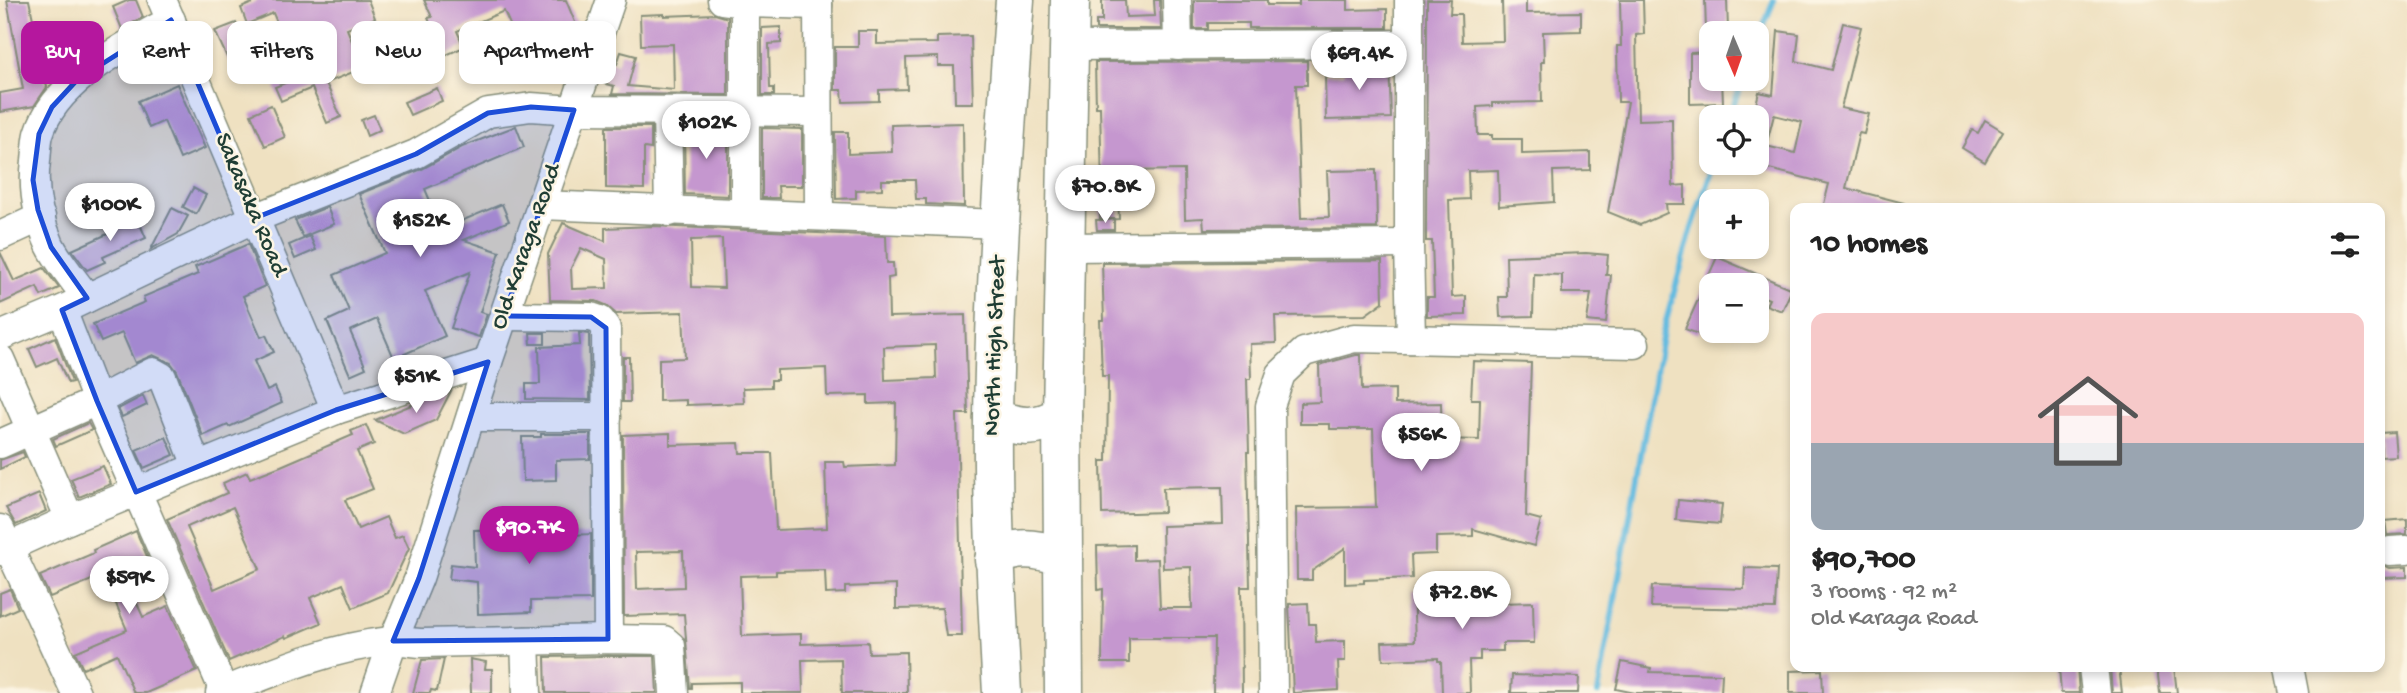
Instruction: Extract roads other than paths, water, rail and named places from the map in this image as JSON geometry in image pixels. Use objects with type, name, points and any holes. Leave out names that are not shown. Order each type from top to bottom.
[{"type":"highway","name":"North High Street","points":[[1002,693],[994,560],[993,418],[999,224],[1015,0]]},
{"type":"highway","points":[[1064,693],[1062,415],[1070,0]]},
{"type":"highway","points":[[993,418],[1014,426],[1030,427],[1048,424],[1062,415]]},
{"type":"highway","points":[[994,560],[1006,551],[1026,549],[1063,556]]},
{"type":"street","name":"Old Karaga Road","points":[[375,693],[419,578],[488,362],[611,0]]},
{"type":"street","points":[[1177,0],[1178,46]]},
{"type":"street","points":[[1409,0],[1411,339]]},
{"type":"street","points":[[745,213],[746,113],[737,1],[818,2],[819,216]]},
{"type":"street","points":[[87,298],[51,247],[40,218],[33,180],[39,134],[52,107],[77,79],[125,46],[167,10]]},
{"type":"street","name":"Sakasaka Road","points":[[167,10],[336,410]]},
{"type":"street","points":[[1070,46],[1409,44]]},
{"type":"street","points":[[0,336],[62,310],[255,218],[416,155],[488,113],[531,107],[746,113],[818,112]]},
{"type":"street","points":[[667,111],[669,212]]},
{"type":"street","points":[[541,205],[999,224]]},
{"type":"street","points":[[0,236],[40,218]]},
{"type":"street","points":[[1065,247],[1409,244]]},
{"type":"street","points":[[62,310],[97,401],[222,692],[300,662],[350,648],[393,641],[423,643],[608,639],[664,640],[671,646],[674,693]]},
{"type":"street","points":[[504,317],[591,317],[600,320],[606,328],[608,639]]},
{"type":"street","points":[[1272,693],[1270,406],[1282,374],[1304,352],[1354,338],[1634,344]]},
{"type":"street","points":[[0,359],[70,519]]},
{"type":"street","points":[[76,693],[23,575],[3,543],[70,519],[336,410],[488,362]]},
{"type":"street","points":[[0,444],[97,401],[153,372],[162,377],[197,466]]},
{"type":"street","points":[[471,417],[607,417]]},
{"type":"street","points":[[525,642],[527,693]]},
{"type":"street","points":[[2093,672],[2096,693]]},
{"type":"street","points":[[2290,672],[2294,693]]},
{"type":"waterway","points":[[1766,21],[1774,0]]},
{"type":"waterway","points":[[1733,105],[1739,91]]},
{"type":"waterway","points":[[1598,693],[1663,332],[1691,231],[1710,175]]}]
